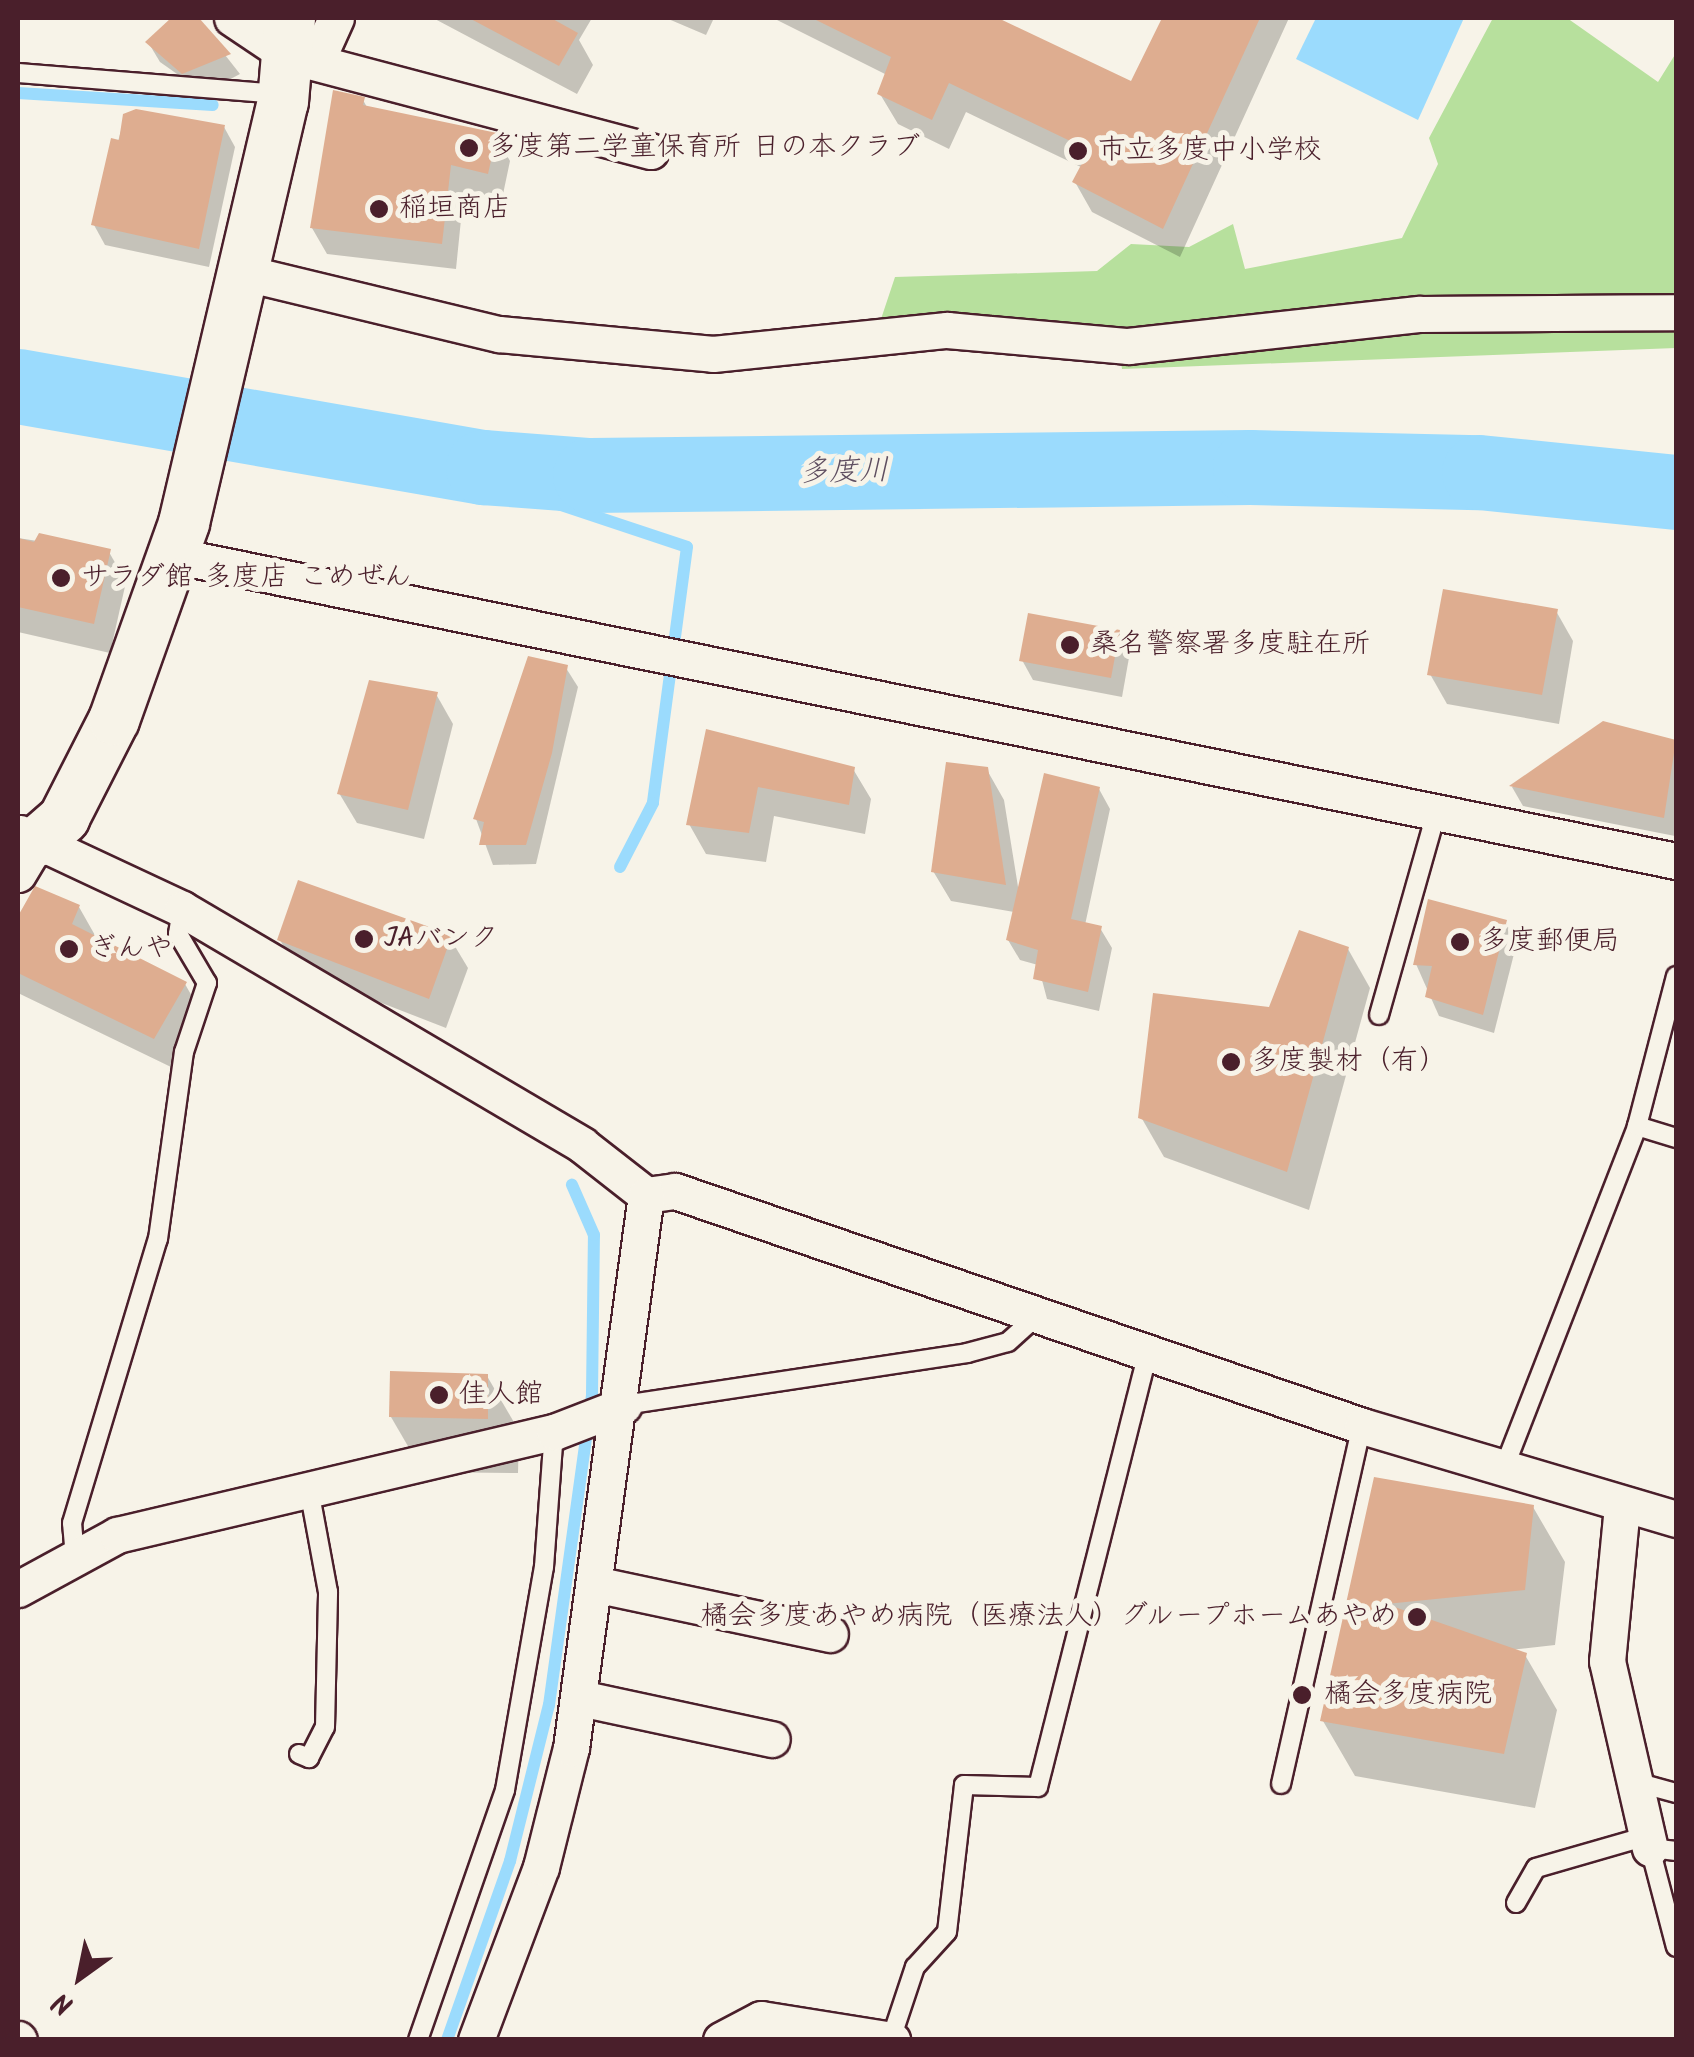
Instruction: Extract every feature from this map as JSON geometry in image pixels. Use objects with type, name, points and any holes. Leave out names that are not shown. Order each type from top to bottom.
[{"type":"street","points":[[232,18],[295,57],[651,151]]},
{"type":"street","points":[[24,849],[64,818],[114,720],[178,539],[244,282],[295,57],[336,18]]},
{"type":"street","points":[[244,282],[500,334],[714,354],[947,330],[1128,346],[1420,314],[1676,312]]},
{"type":"street","points":[[178,539],[697,658],[1676,861]]},
{"type":"street","points":[[24,849],[182,909],[582,1145],[646,1195],[675,1191],[1362,1426],[1676,1519]]},
{"type":"street","points":[[476,2040],[541,1866],[580,1698],[624,1405],[646,1195]]},
{"type":"street","points":[[18,1589],[117,1534],[308,1483],[554,1432],[624,1405]]},
{"type":"street","points":[[1622,1506],[1607,1660],[1632,1780],[1658,1845]]},
{"type":"street","points":[[599,1584],[830,1634]]},
{"type":"street","points":[[580,1698],[772,1739]]},
{"type":"street","points":[[721,2040],[761,2020],[891,2039]]},
{"type":"lane","points":[[18,73],[295,57]]},
{"type":"lane","points":[[1379,1015],[1436,814]]},
{"type":"lane","points":[[75,1557],[72,1524],[158,1239],[184,1052],[207,983],[178,934],[182,909]]},
{"type":"lane","points":[[1504,1468],[1637,1126],[1676,976]]},
{"type":"lane","points":[[1637,1126],[1676,1138]]},
{"type":"lane","points":[[624,1405],[967,1352],[1008,1342],[1039,1314]]},
{"type":"lane","points":[[891,2039],[915,1967],[947,1932],[964,1785],[1038,1787],[1148,1353]]},
{"type":"lane","points":[[1280,1784],[1362,1426]]},
{"type":"lane","points":[[418,2040],[505,1790],[544,1567],[554,1432]]},
{"type":"lane","points":[[299,1754],[309,1758],[325,1727],[328,1592],[308,1483]]},
{"type":"lane","points":[[1632,1780],[1676,1792]]},
{"type":"lane","points":[[1516,1903],[1536,1868],[1658,1845],[1676,1947]]},
{"type":"green space","points":[[1493,18],[1567,18],[1658,82],[1676,53],[1676,348],[1122,369],[1117,334],[947,311],[881,319],[895,277],[1097,271],[1131,244],[1189,247],[1233,224],[1245,269],[1402,238],[1438,164],[1429,138]]},
{"type":"water","points":[[1316,18],[1464,18],[1418,120],[1296,59]]},
{"type":"building","points":[[171,18],[199,18],[231,54],[182,74],[145,42]]},
{"type":"building","points":[[469,18],[551,18],[578,33],[559,66]]},
{"type":"building","points":[[812,18],[998,18],[1131,81],[1162,18],[1260,18],[1163,229],[1072,182],[1089,150],[949,83],[932,120],[877,94],[891,57]]},
{"type":"building","points":[[333,90],[365,97],[363,105],[497,133],[488,174],[451,165],[442,244],[310,228]]},
{"type":"building","points":[[136,109],[225,125],[199,249],[91,225],[111,138],[119,140],[123,114]]},
{"type":"building","name":"サラダ館 多度店 こめぜん","points":[[39,533],[111,549],[94,624],[18,607],[18,538],[34,542]]},
{"type":"building","points":[[1443,589],[1558,609],[1542,695],[1427,675]]},
{"type":"building","name":"桑名警察署多度駐在所","points":[[1028,613],[1120,630],[1111,678],[1019,661]]},
{"type":"building","points":[[528,656],[568,665],[552,753],[526,845],[479,845],[484,822],[473,819]]},
{"type":"building","points":[[369,680],[438,692],[408,810],[337,794]]},
{"type":"building","points":[[1603,721],[1676,740],[1664,818],[1509,786]]},
{"type":"building","points":[[706,729],[855,767],[849,805],[758,787],[749,833],[686,825]]},
{"type":"building","points":[[946,762],[988,767],[1006,885],[931,872]]},
{"type":"building","points":[[1044,773],[1100,787],[1071,919],[1102,926],[1088,992],[1033,979],[1038,950],[1006,940]]},
{"type":"building","name":"JAバンク","points":[[298,880],[452,935],[429,999],[277,940]]},
{"type":"building","name":"ぎんや","points":[[35,886],[80,905],[72,924],[187,982],[154,1039],[18,973],[18,916]]},
{"type":"building","name":"多度郵便局","points":[[1428,899],[1507,920],[1483,1015],[1425,997],[1432,966],[1413,965]]},
{"type":"building","name":"多度製材（有）","points":[[1299,930],[1349,947],[1287,1172],[1138,1118],[1153,993],[1269,1007]]},
{"type":"building","name":"佳人館","points":[[390,1371],[488,1374],[488,1419],[389,1417]]},
{"type":"building","name":"橘会多度あやめ病院（医療法人）グループホームあやめ","points":[[1374,1477],[1534,1505],[1525,1590],[1386,1604],[1527,1653],[1504,1754],[1320,1721]]},
{"type":"waterway","points":[[18,93],[213,105]]},
{"type":"waterway","name":"多度川","points":[[18,386],[483,467],[590,475],[1250,467],[1479,472],[1676,492]]},
{"type":"waterway","points":[[500,468],[531,495],[687,547],[653,803],[620,867]]},
{"type":"waterway","points":[[447,2040],[510,1861],[549,1705],[592,1394],[594,1235],[572,1185]]},
{"type":"place","name":"多度第二学童保育所 日の本クラブ","points":[[469,148]]},
{"type":"place","name":"市立多度中小学校","points":[[1078,151]]},
{"type":"place","name":"稲垣商店","points":[[379,209]]},
{"type":"place","name":"サラダ館 多度店 こめぜん","points":[[61,578]]},
{"type":"place","name":"桑名警察署多度駐在所","points":[[1070,645]]},
{"type":"place","name":"JAバンク","points":[[364,939]]},
{"type":"place","name":"多度郵便局","points":[[1460,942]]},
{"type":"place","name":"ぎんや","points":[[69,949]]},
{"type":"place","name":"多度製材（有）","points":[[1231,1062]]},
{"type":"place","name":"佳人館","points":[[439,1395]]},
{"type":"place","name":"橘会多度あやめ病院（医療法人）グループホームあやめ","points":[[1417,1617]]},
{"type":"place","name":"橘会多度病院","points":[[1302,1695]]}]
